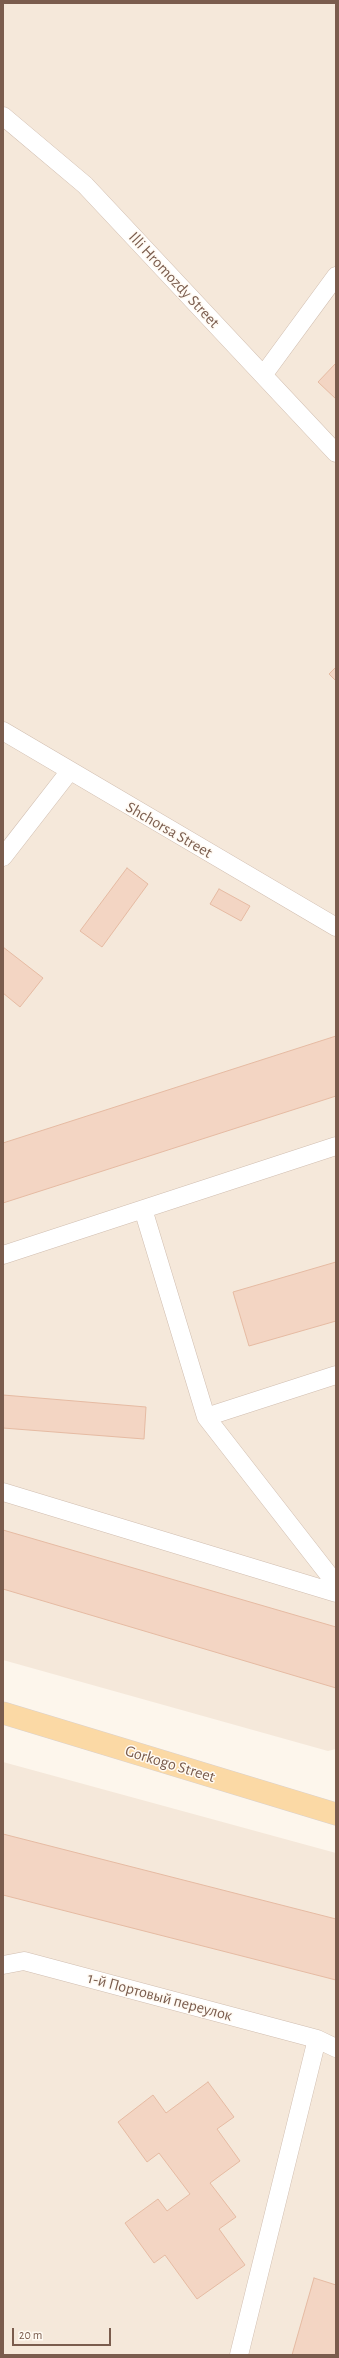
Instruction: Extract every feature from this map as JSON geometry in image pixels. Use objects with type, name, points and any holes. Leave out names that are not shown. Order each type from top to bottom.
[{"type":"main road","name":"Gorkogo Street","points":[[3,1713],[336,1814]]},
{"type":"lane","name":"Illi Hromozdy Street","points":[[3,116],[85,185],[264,374],[336,453]]},
{"type":"lane","points":[[264,374],[336,276]]},
{"type":"lane","name":"Shchorsa Street","points":[[3,731],[69,772],[336,927]]},
{"type":"lane","points":[[3,856],[69,772]]},
{"type":"lane","points":[[3,1254],[336,1146]]},
{"type":"lane","points":[[143,1209],[206,1417],[336,1584]]},
{"type":"lane","points":[[206,1417],[336,1375]]},
{"type":"lane","points":[[3,1492],[336,1593]]},
{"type":"lane","name":"1-й Портовый переулок","points":[[3,1966],[24,1961],[317,2039],[336,2048]]},
{"type":"lane","points":[[239,2355],[317,2039]]},
{"type":"shaded area","points":[[3,3],[336,3],[336,1749],[328,1751],[3,1660]]},
{"type":"shaded area","points":[[3,1762],[336,1853],[336,2355],[3,2355]]},
{"type":"building","points":[[336,363],[336,399],[318,382]]},
{"type":"building","points":[[336,667],[336,681],[329,674]]},
{"type":"building","points":[[127,868],[148,884],[102,947],[80,931]]},
{"type":"building","points":[[219,889],[250,906],[241,921],[210,904]]},
{"type":"building","points":[[3,947],[43,978],[20,1007],[3,993]]},
{"type":"building","points":[[336,1036],[336,1096],[3,1203],[3,1143]]},
{"type":"building","points":[[336,1262],[336,1321],[249,1346],[233,1292]]},
{"type":"building","points":[[3,1395],[146,1407],[144,1439],[3,1428]]},
{"type":"building","points":[[3,1530],[336,1627],[336,1688],[3,1589]]},
{"type":"building","points":[[3,1834],[336,1919],[336,1980],[3,1895]]},
{"type":"building","points":[[208,2082],[234,2117],[217,2129],[240,2161],[210,2183],[236,2217],[219,2229],[245,2265],[197,2299],[165,2255],[154,2263],[125,2223],[158,2199],[167,2211],[190,2194],[159,2153],[147,2162],[118,2122],[153,2095],[166,2113]]},
{"type":"building","points":[[314,2278],[336,2285],[336,2355],[292,2355]]}]
